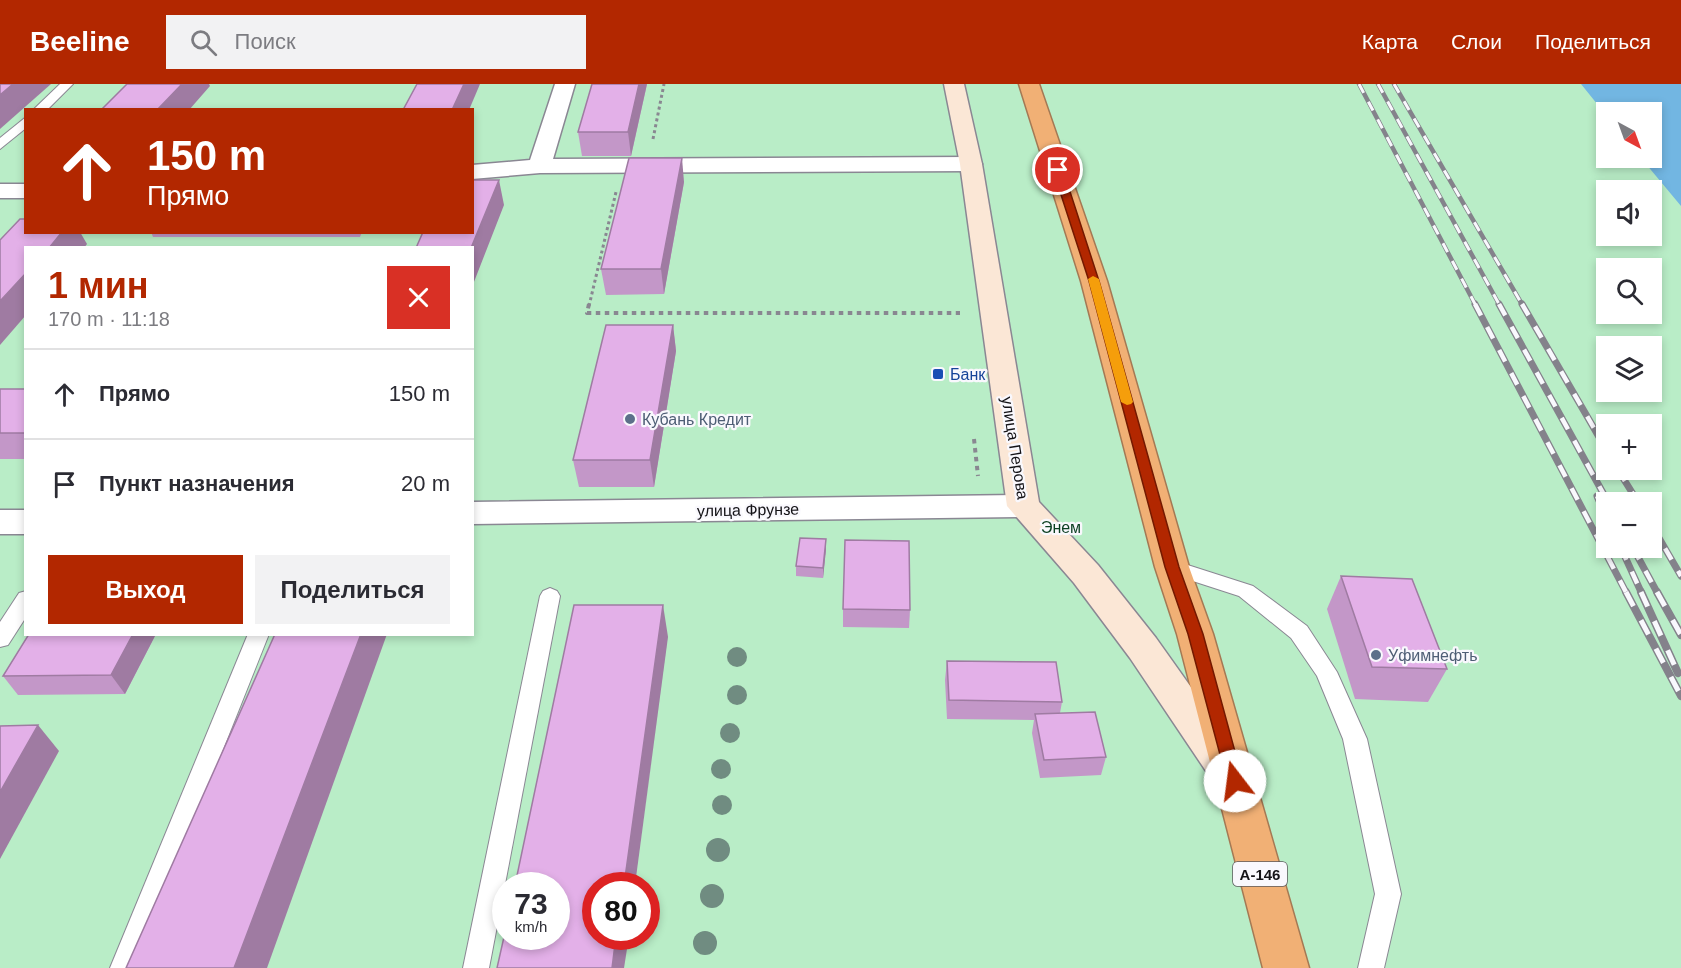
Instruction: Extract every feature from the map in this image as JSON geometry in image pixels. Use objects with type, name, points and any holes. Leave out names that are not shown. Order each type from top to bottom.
[{"type":"highway","name":"улица Перова","points":[[1029,84],[1094,281],[1172,567],[1196,634],[1286,968]]},
{"type":"street","points":[[540,166],[565,84]]},
{"type":"street","name":"улица Перова","points":[[954,84],[971,164],[1023,506],[1086,574],[1136,638],[1235,781]]},
{"type":"street","points":[[474,172],[540,166],[971,164]]},
{"type":"street","points":[[0,191],[24,191]]},
{"type":"street","name":"улица Фрунзе","points":[[474,513],[1023,506]]},
{"type":"street","points":[[0,522],[24,522]]},
{"type":"lane","points":[[41,108],[67,84]]},
{"type":"lane","points":[[0,145],[24,123]]},
{"type":"lane","points":[[1172,567],[1246,591],[1299,632],[1326,672],[1355,739],[1388,894],[1371,968]]},
{"type":"lane","points":[[476,968],[550,596]]},
{"type":"lane","points":[[0,639],[24,602]]},
{"type":"lane","points":[[123,968],[258,636]]},
{"type":"path","points":[[648,166],[663,84]]},
{"type":"path","points":[[622,166],[587,313],[960,313]]},
{"type":"green space","name":"Энем","points":[[0,84],[1681,84],[1681,968],[0,968]]},
{"type":"water","points":[[1581,84],[1681,84],[1681,206],[1662,183],[1662,180],[1659,180],[1649,168],[1662,168],[1662,102],[1596,103]]},
{"type":"building","points":[[0,84],[13,84],[0,95]]},
{"type":"building","points":[[127,84],[182,84],[159,108],[103,108]]},
{"type":"building","points":[[417,84],[464,84],[453,108],[404,108]]},
{"type":"building","points":[[592,84],[639,84],[628,132],[578,132]]},
{"type":"building","points":[[629,158],[682,158],[661,269],[601,269]]},
{"type":"building","points":[[474,180],[499,180],[472,246],[417,246],[422,234],[474,234]]},
{"type":"building","points":[[20,219],[24,219],[24,234],[60,234],[51,246],[24,246],[24,275],[0,301],[0,240]]},
{"type":"building","name":"Кубань Кредит","points":[[606,325],[673,325],[650,460],[573,460]]},
{"type":"building","points":[[0,389],[24,389],[24,433],[0,433]]},
{"type":"building","points":[[800,538],[826,539],[823,568],[796,566]]},
{"type":"building","points":[[845,540],[909,541],[910,610],[843,609]]},
{"type":"building","points":[[1341,576],[1412,579],[1447,669],[1372,667]]},
{"type":"building","points":[[574,605],[663,605],[626,872],[582,872],[582,950],[614,950],[612,968],[497,968],[501,950],[570,950],[570,872],[518,872]]},
{"type":"building","points":[[28,636],[132,636],[111,675],[3,676]]},
{"type":"building","points":[[274,636],[360,636],[234,968],[126,968]]},
{"type":"building","points":[[947,661],[1056,662],[1062,702],[949,700]]},
{"type":"building","points":[[1095,712],[1106,757],[1044,760],[1035,714]]},
{"type":"building","points":[[38,725],[0,792],[0,726]]},
{"type":"railway","points":[[1359,84],[1476,306]]},
{"type":"railway","points":[[1378,84],[1500,306]]},
{"type":"railway","points":[[1394,84],[1523,306]]},
{"type":"railway","points":[[1475,304],[1627,594]]},
{"type":"railway","points":[[1499,304],[1602,492]]},
{"type":"railway","points":[[1522,304],[1596,432]]},
{"type":"railway","points":[[1624,480],[1632,492]]},
{"type":"railway","points":[[1662,543],[1681,576]]},
{"type":"railway","points":[[1626,558],[1642,594]]},
{"type":"railway","points":[[1638,558],[1658,594]]},
{"type":"railway","points":[[1626,592],[1681,696]]},
{"type":"railway","points":[[1641,592],[1678,673]]},
{"type":"railway","points":[[1657,592],[1681,635]]},
{"type":"slow traffic","points":[[1093,279],[1127,402]]},
{"type":"place","name":"Банк","points":[[938,374]]},
{"type":"place","name":"Кубань Кредит","points":[[630,419]]},
{"type":"place","name":"Уфимнефть","points":[[1376,655]]},
{"type":"route","points":[[1058,170],[1094,281],[1172,567],[1196,634],[1235,781]]}]
